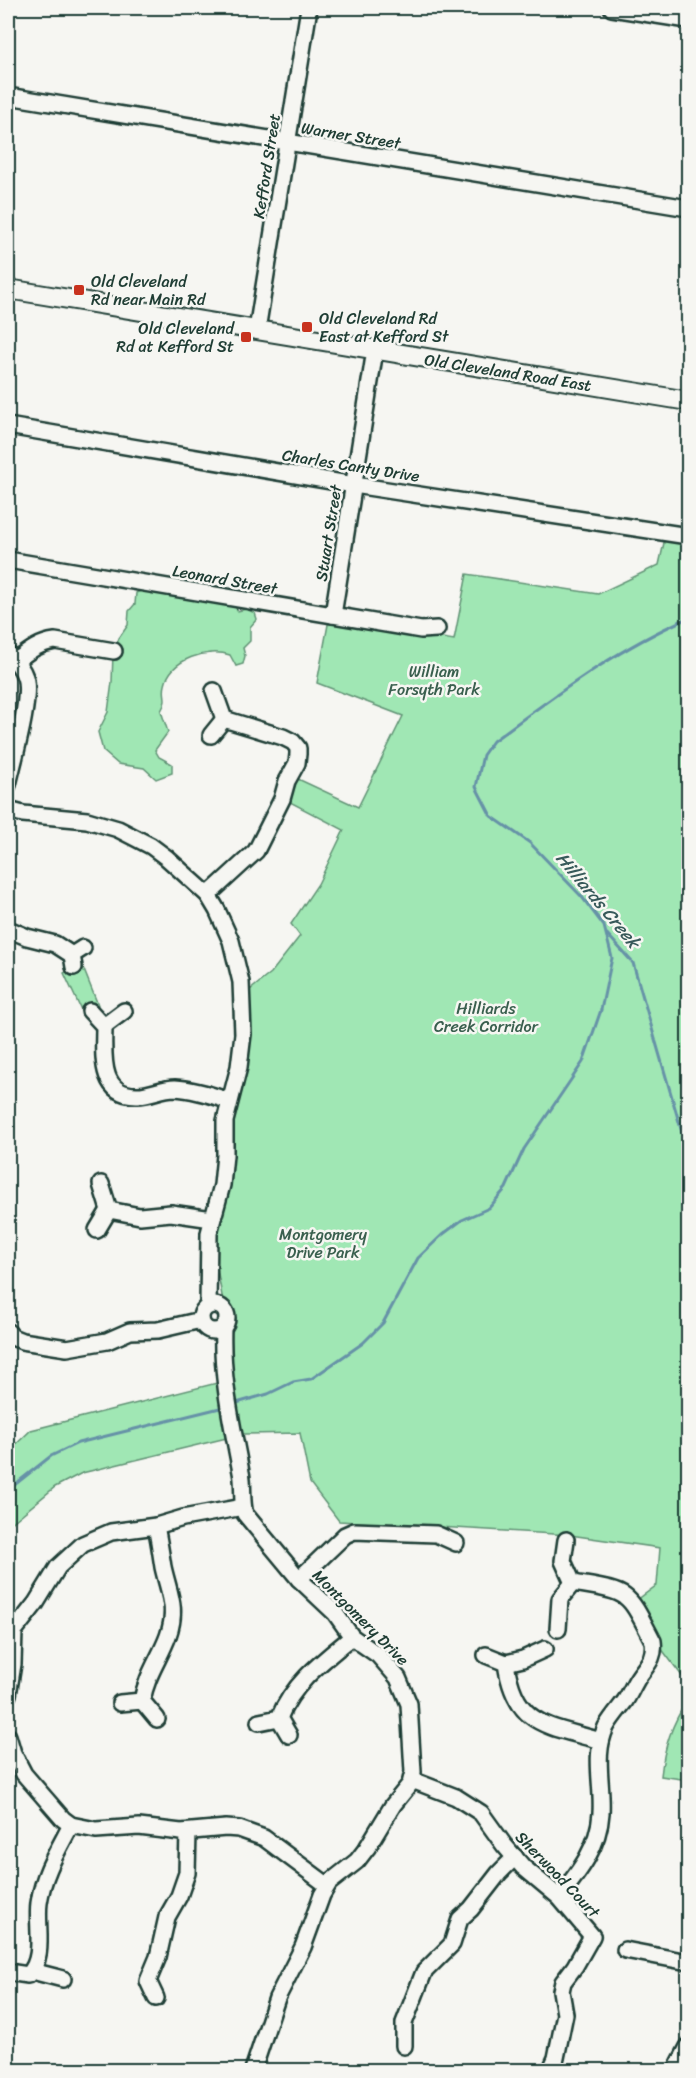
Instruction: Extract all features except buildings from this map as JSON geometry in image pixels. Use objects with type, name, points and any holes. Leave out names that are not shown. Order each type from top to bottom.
[{"type":"main road","name":"Old Cleveland Road East","points":[[8,289],[688,400]]},
{"type":"street","name":"Kefford Street","points":[[257,330],[309,8]]},
{"type":"street","points":[[612,8],[688,20]]},
{"type":"street","name":"Warner Street","points":[[8,96],[688,208]]},
{"type":"street","name":"Stuart Street","points":[[333,615],[375,350]]},
{"type":"street","name":"Charles Canty Drive","points":[[8,426],[354,485],[688,536]]},
{"type":"street","name":"Leonard Street","points":[[8,560],[421,630],[437,630]]},
{"type":"street","points":[[8,785],[19,744],[27,687],[25,677],[12,658],[37,645],[55,641],[114,651]]},
{"type":"street","points":[[214,691],[224,719]]},
{"type":"street","points":[[211,735],[224,719]]},
{"type":"street","points":[[207,895],[256,851],[282,799],[287,781],[297,763],[298,754],[298,748],[293,742],[283,736],[224,719]]},
{"type":"street","name":"Montgomery Drive","points":[[8,810],[23,814],[87,820],[118,829],[159,852],[207,895],[217,910],[231,941],[242,982],[243,1034],[239,1067],[225,1121],[222,1185],[209,1233],[212,1318],[222,1354],[232,1429],[243,1480],[243,1507],[257,1531],[298,1579],[335,1613],[352,1637],[378,1655],[389,1666],[404,1690],[410,1716],[412,1780]]},
{"type":"street","points":[[8,929],[27,937],[55,944],[76,957]]},
{"type":"street","points":[[90,1011],[104,1026],[106,1074],[118,1090],[128,1095],[140,1095],[172,1088],[185,1089],[229,1101]]},
{"type":"street","points":[[104,1026],[124,1011]]},
{"type":"street","points":[[97,1230],[109,1210],[101,1184]]},
{"type":"street","points":[[109,1210],[140,1216],[171,1213],[212,1219]]},
{"type":"street","points":[[9,1337],[53,1347],[80,1347],[107,1341],[130,1331],[158,1330],[212,1318]]},
{"type":"street","points":[[8,1695],[13,1664],[11,1630],[36,1603],[58,1567],[83,1544],[111,1532],[156,1526],[183,1518],[243,1507]]},
{"type":"street","points":[[142,1701],[148,1676],[168,1635],[173,1610],[156,1526]]},
{"type":"street","points":[[298,1579],[345,1535],[354,1531],[436,1534],[456,1543]]},
{"type":"street","points":[[566,1540],[563,1561],[573,1583]]},
{"type":"street","points":[[558,1629],[560,1599],[573,1583]]},
{"type":"street","points":[[559,1897],[586,1860],[600,1828],[602,1811],[599,1765],[601,1742],[606,1726],[650,1663],[654,1648],[653,1641],[632,1601],[625,1595],[617,1591],[573,1583]]},
{"type":"street","points":[[279,1718],[298,1684],[352,1637]]},
{"type":"street","points":[[486,1655],[506,1663],[523,1659],[545,1648]]},
{"type":"street","points":[[506,1663],[508,1681],[524,1710],[534,1719],[556,1730],[601,1742]]},
{"type":"street","points":[[120,1703],[142,1701]]},
{"type":"street","points":[[142,1701],[157,1719]]},
{"type":"street","points":[[259,1722],[279,1718]]},
{"type":"street","points":[[279,1718],[289,1735]]},
{"type":"street","points":[[8,1737],[12,1753],[24,1774],[63,1820],[71,1825],[96,1830],[140,1827],[188,1832],[226,1828],[252,1832],[264,1838],[327,1885]]},
{"type":"street","points":[[257,2066],[264,2035],[277,1998],[295,1963],[321,1894],[327,1885],[357,1861],[412,1780]]},
{"type":"street","name":"Sherwood Court","points":[[412,1780],[469,1804],[490,1823],[515,1857],[532,1875],[559,1897],[592,1936],[563,1982],[561,1991],[565,2014],[556,2058],[551,2069]]},
{"type":"street","points":[[8,1972],[28,1975],[32,1971],[39,1945],[41,1892],[52,1862],[71,1825]]},
{"type":"street","points":[[156,1998],[141,1980],[158,1957],[167,1917],[187,1873],[188,1832]]},
{"type":"street","points":[[404,2046],[404,2023],[424,1972],[452,1944],[460,1919],[515,1857]]},
{"type":"street","points":[[625,1950],[688,1962]]},
{"type":"street","points":[[32,1971],[63,1979]]},
{"type":"green space","name":"Hilliards Creek Corridor","points":[[668,525],[688,529],[688,1684],[661,1648],[637,1600],[657,1585],[660,1548],[570,1535],[339,1521],[310,1483],[300,1433],[243,1434],[82,1473],[55,1487],[8,1526],[8,1452],[31,1430],[233,1379],[230,1346],[232,1312],[222,1296],[214,1251],[230,1160],[235,1114],[243,1087],[250,1048],[250,990],[271,973],[300,936],[291,924],[318,884],[344,830],[288,801],[298,779],[358,807],[403,716],[317,683],[329,619],[454,640],[467,574],[598,594],[659,565]]},
{"type":"green space","points":[[147,588],[232,603],[238,611],[246,609],[255,613],[257,619],[250,627],[250,641],[243,648],[245,656],[243,664],[236,666],[230,655],[201,654],[182,662],[169,676],[164,689],[165,703],[161,711],[168,732],[155,750],[159,757],[172,764],[172,773],[156,779],[144,768],[118,764],[103,751],[98,732],[108,712],[113,654],[119,638],[128,625],[129,611],[135,604],[136,593]]},
{"type":"green space","points":[[82,965],[98,1005],[83,1014],[64,973]]},
{"type":"green space","points":[[688,1699],[688,1780],[661,1776],[670,1736],[677,1717]]},
{"type":"waterway","points":[[233,1404],[268,1394],[293,1382],[311,1379],[363,1343],[383,1323],[418,1258],[462,1220],[489,1208],[506,1188],[524,1149],[583,1062],[601,1010],[612,958],[604,926],[582,897],[530,843],[491,816],[476,787],[483,755],[493,741],[573,683],[640,641],[688,618]]},
{"type":"waterway","name":"Hilliards Creek","points":[[607,934],[633,963],[688,1153]]},
{"type":"waterway","points":[[8,1490],[51,1456],[78,1443],[224,1407]]},
{"type":"place","name":"Old Cleveland Rd near Main Rd","points":[[79,290]]},
{"type":"place","name":"Old Cleveland Rd East at Kefford St","points":[[307,327]]},
{"type":"place","name":"Old Cleveland Rd at Kefford St","points":[[246,337]]},
{"type":"park label","name":"William Forsyth Park","points":[[434,680]]},
{"type":"park label","name":"Montgomery Drive Park","points":[[323,1243]]}]
